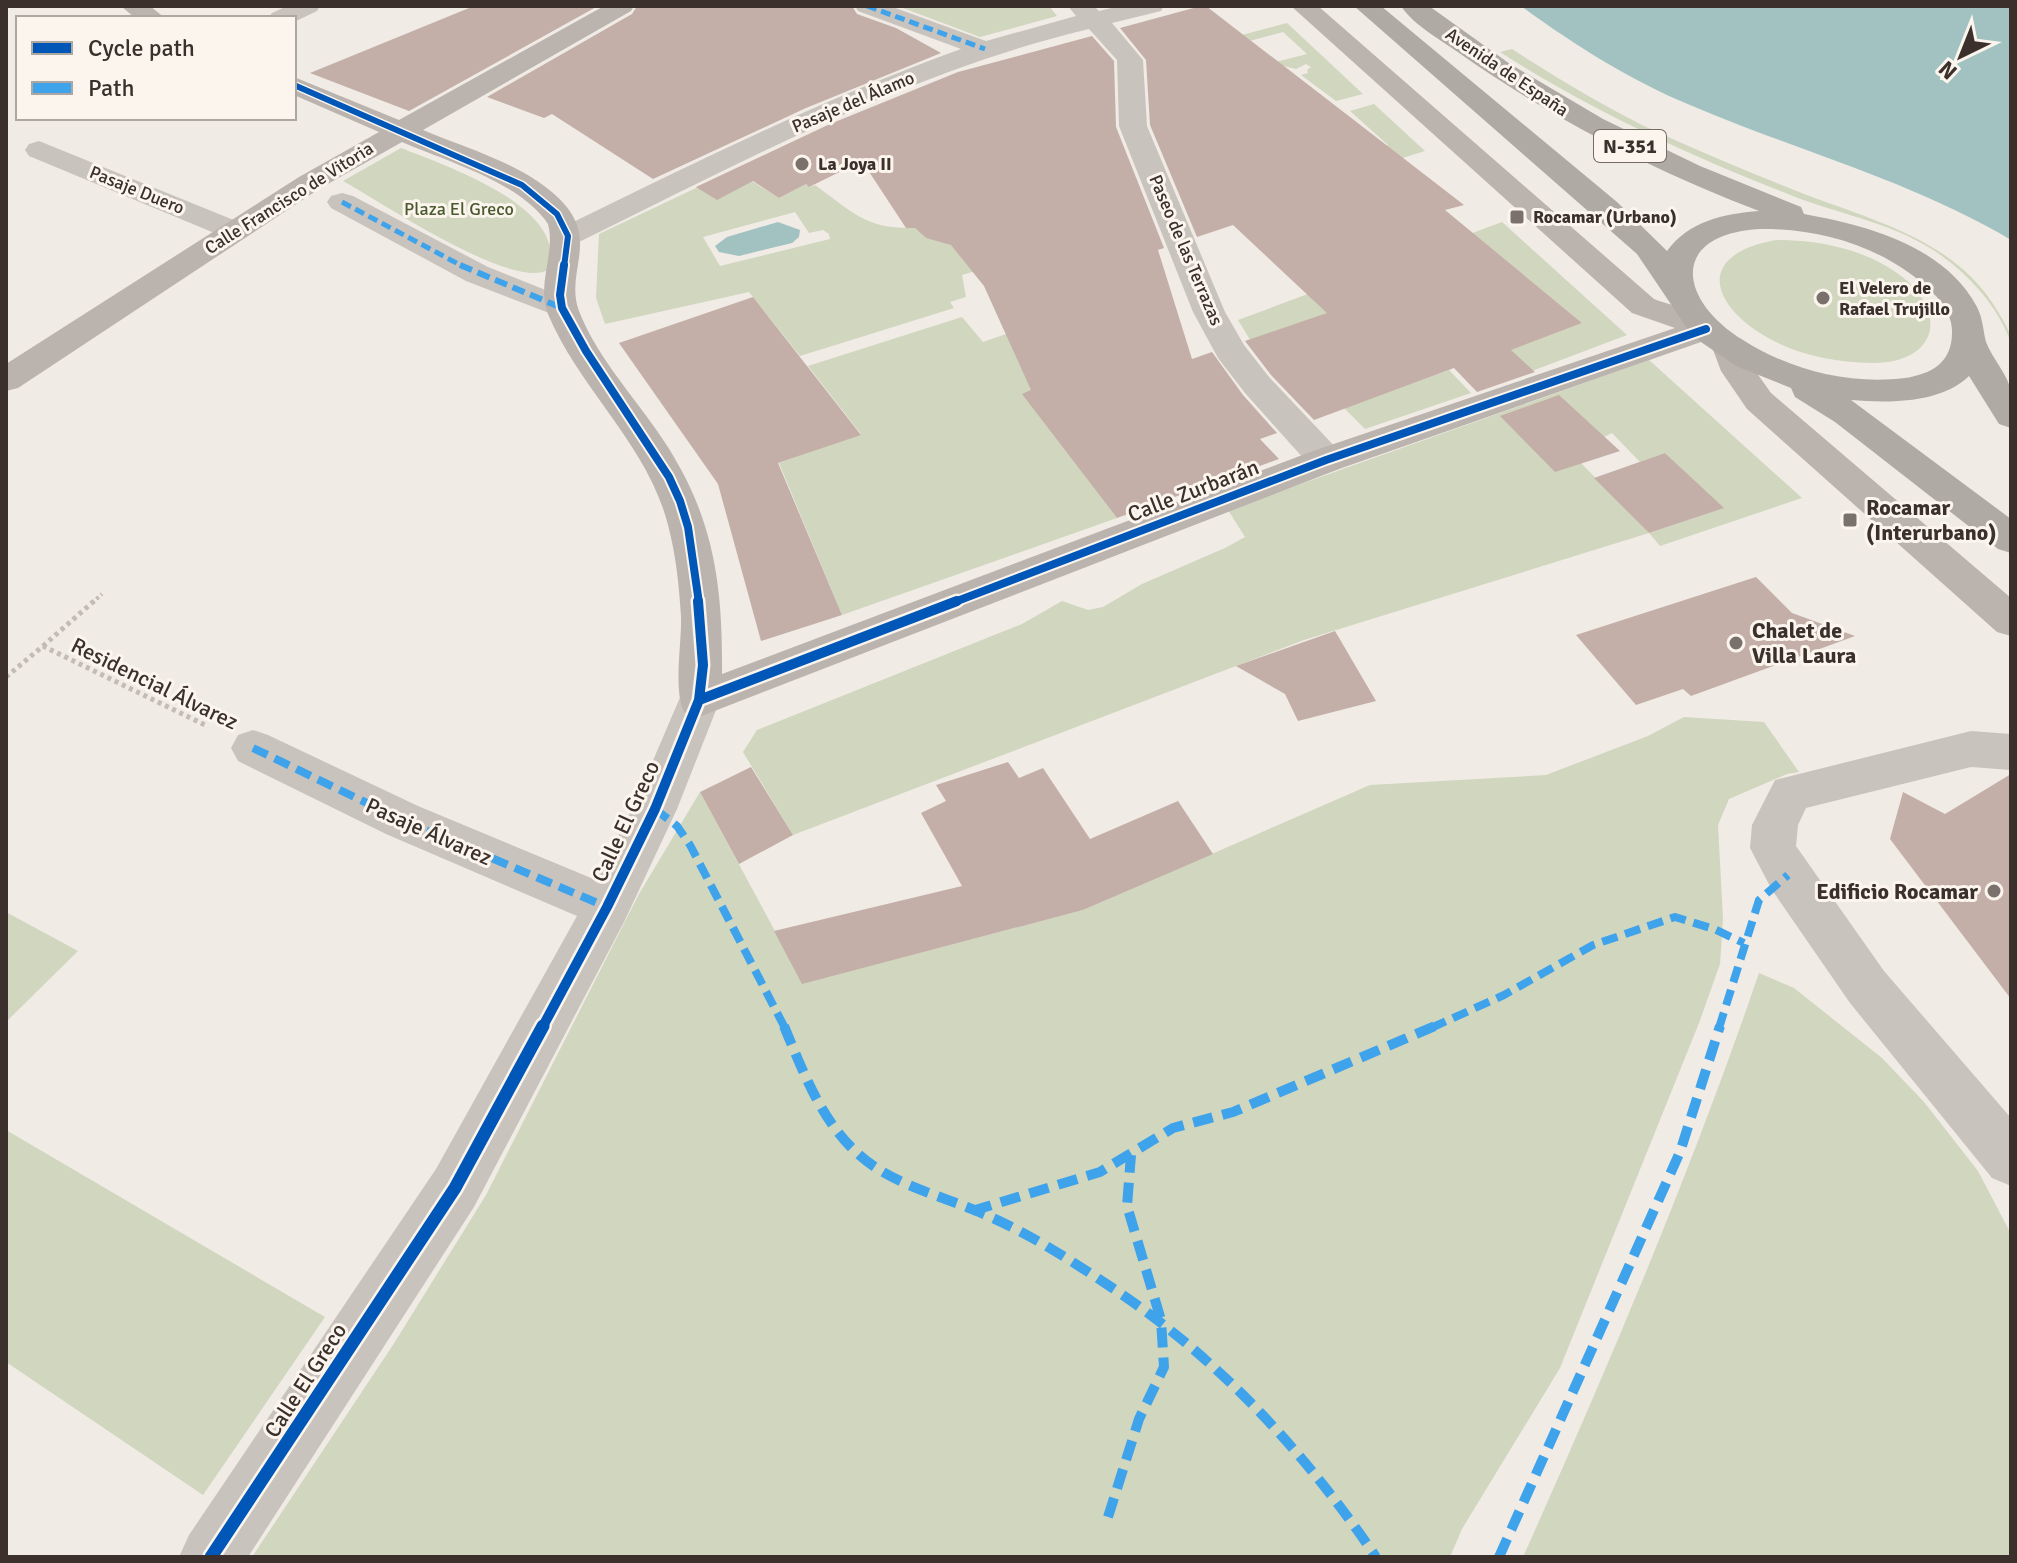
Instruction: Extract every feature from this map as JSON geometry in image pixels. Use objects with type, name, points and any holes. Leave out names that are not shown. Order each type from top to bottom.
[{"type":"highway","name":"Avenida de España","points":[[1366,6],[1606,208],[1648,247],[1677,287]]},
{"type":"highway","name":"Avenida de España","points":[[1413,6],[1507,76],[1623,143],[1725,188],[1872,240]]},
{"type":"highway","name":"N-351","points":[[1703,334],[1677,287],[1677,263],[1689,243],[1724,226],[1747,221],[1786,220],[1829,227],[1872,240],[1913,260],[1946,286],[1967,315],[1970,342],[1987,379],[2011,416]]},
{"type":"highway","points":[[1766,386],[1827,386],[1880,391],[1905,389],[1945,377],[1957,367],[1970,342]]},
{"type":"highway","points":[[1766,386],[1847,414],[2011,539]]},
{"type":"street","points":[[286,16],[308,6]]},
{"type":"street","name":"Calle Francisco de Vitoria","points":[[9,376],[399,130],[622,6]]},
{"type":"street","points":[[867,6],[985,49]]},
{"type":"street","name":"Pasaje del Álamo","points":[[568,236],[790,127],[985,49],[1086,14],[1152,6]]},
{"type":"street","points":[[1303,6],[1643,306],[1703,334],[1766,386],[2011,621]]},
{"type":"street","name":"Paseo de las Terrazas","points":[[1086,14],[1119,44],[1130,60],[1133,126],[1209,312],[1230,350],[1257,385],[1326,460]]},
{"type":"street","points":[[296,86],[522,185],[557,214],[568,236],[561,279],[562,308],[477,274],[342,202]]},
{"type":"street","name":"Pasaje Duero","points":[[39,150],[235,231]]},
{"type":"street","name":"Calle El Greco","points":[[211,1557],[455,1188],[607,907],[655,809],[699,700],[703,665],[702,626],[688,527],[680,501],[669,477],[586,351],[562,308]]},
{"type":"street","points":[[1703,334],[1738,371],[1766,386]]},
{"type":"street","name":"Calle Zurbarán","points":[[699,700],[1326,460],[1703,334]]},
{"type":"street","name":"Pasaje Álvarez","points":[[253,748],[402,820],[607,907]]},
{"type":"street","points":[[2011,752],[1971,749],[1791,793],[1775,825],[1773,848],[1801,894],[1867,987],[2011,1159]]},
{"type":"green space","points":[[1049,6],[1057,16],[980,37],[903,8]]},
{"type":"green space","points":[[1287,23],[1363,94],[1336,101],[1301,75],[1308,73],[1311,67],[1306,64],[1296,69],[1280,65],[1239,77],[1230,71],[1222,74],[1224,79],[1196,86],[1152,84],[1151,59]],"holes":[[[1283,32],[1307,54],[1240,71],[1218,64],[1214,58],[1219,55],[1215,50]]]},
{"type":"green space","points":[[1512,49],[1584,93],[1659,133],[1882,223],[1935,249],[1979,286],[2004,322],[2011,343],[1998,315],[1978,289],[1955,266],[1930,248],[1878,224],[1751,179],[1640,130],[1500,52]]},
{"type":"green space","points":[[1374,104],[1425,151],[1328,181],[1388,145],[1350,111]]},
{"type":"green space","name":"Plaza El Greco","points":[[401,148],[472,177],[523,208],[541,227],[550,247],[548,270],[530,273],[477,256],[343,181]]},
{"type":"green space","points":[[734,170],[779,198],[806,184],[810,187],[815,185],[861,217],[884,226],[915,228],[926,238],[947,240],[989,267],[962,275],[966,297],[950,302],[954,308],[800,356],[749,292],[605,324],[596,298],[599,234]],"holes":[[[795,212],[809,233],[823,230],[830,239],[720,266],[703,237]]]},
{"type":"green space","points":[[1502,222],[1627,335],[1524,374],[1502,353],[1582,323],[1499,255],[1266,366],[1238,320]]},
{"type":"green space","points":[[1776,240],[1839,247],[1869,257],[1897,273],[1925,303],[1930,318],[1929,332],[1923,345],[1911,355],[1894,361],[1846,361],[1799,351],[1755,330],[1726,301],[1720,286],[1721,271],[1730,258],[1748,248]]},
{"type":"green space","points":[[962,317],[983,342],[1006,334],[1026,345],[1109,366],[1023,394],[1117,518],[842,615],[779,463],[861,434],[808,366]]},
{"type":"green space","points":[[1649,360],[1802,498],[1660,546],[1649,533],[1304,640],[793,835],[743,752],[757,730],[1022,624],[1062,601],[1088,610],[1103,607],[1142,584],[1245,537],[1228,510]],"holes":[[[1612,433],[1640,462],[1665,453],[1723,508],[1649,533],[1581,463],[1604,437]]]},
{"type":"green space","points":[[1449,370],[1471,393],[1365,429],[1344,408]]},
{"type":"green space","points":[[1684,717],[1764,722],[1799,772],[1787,774],[1729,799],[1718,825],[1723,919],[1720,964],[1699,1023],[1560,1368],[1462,1529],[1450,1557],[252,1557],[393,1345],[486,1195],[639,894],[700,792],[803,983],[1083,910],[1370,785],[1546,775],[1648,736]]},
{"type":"green space","points":[[6,912],[78,951],[6,1022]]},
{"type":"green space","points":[[1759,973],[1794,988],[1882,1058],[1924,1102],[1978,1171],[2011,1234],[2011,1557],[1523,1557],[1648,1268],[1706,1121]]},
{"type":"green space","points":[[6,1130],[325,1317],[203,1495],[6,1362]]},
{"type":"water","points":[[1521,6],[2011,6],[2011,240],[1893,183],[1730,122],[1668,95],[1602,60]]},
{"type":"water","points":[[778,222],[800,230],[799,237],[792,243],[739,256],[719,252],[715,246],[727,237]]},
{"type":"building","points":[[474,6],[598,6],[409,111],[310,73]]},
{"type":"building","points":[[637,6],[852,6],[857,14],[896,28],[941,53],[806,108],[653,179],[552,114],[544,118],[487,97],[632,14]]},
{"type":"building","points":[[1206,6],[1464,205],[1445,210],[1582,323],[1511,350],[1535,372],[1477,392],[1454,368],[1314,420],[1271,375],[1245,341],[1327,313],[1233,225],[1197,237],[1150,125],[1146,60],[1120,28]]},
{"type":"building","points":[[1092,36],[1114,61],[1116,127],[1164,248],[1158,250],[1192,359],[1212,352],[1243,395],[1277,433],[1260,439],[1279,459],[1117,518],[1022,394],[1031,390],[984,286],[951,245],[926,238],[915,228],[906,228],[862,161],[779,198],[753,181],[717,200],[696,187],[830,124],[958,72]]},
{"type":"building","points":[[753,297],[861,435],[778,463],[842,615],[761,641],[718,484],[619,343]]},
{"type":"building","points":[[1559,395],[1620,451],[1555,472],[1500,416]]},
{"type":"building","points":[[1665,453],[1724,508],[1649,533],[1594,478]]},
{"type":"building","name":"Chalet de Villa Laura","points":[[1756,577],[1792,613],[1855,636],[1691,696],[1683,689],[1636,705],[1576,635]]},
{"type":"building","points":[[1335,631],[1376,701],[1298,721],[1285,694],[1236,666]]},
{"type":"building","points":[[1008,762],[1019,778],[1043,768],[1090,839],[1178,801],[1213,854],[1083,910],[802,984],[774,931],[962,886],[921,813],[946,801],[936,785]]},
{"type":"building","points":[[751,767],[793,835],[739,864],[700,792]]},
{"type":"building","name":"Edificio Rocamar","points":[[2011,774],[2011,999],[1890,839],[1903,792],[1945,814]]},
{"type":"marked path","points":[[867,6],[985,49]]},
{"type":"marked path","points":[[342,202],[477,274],[562,308]]},
{"type":"marked path","points":[[253,748],[402,820],[607,907]]},
{"type":"marked path","points":[[655,809],[677,826],[690,845],[780,1016],[818,1102],[855,1152],[893,1177],[981,1212],[1058,1253],[1163,1324],[1212,1364],[1300,1454],[1340,1504],[1376,1557]]},
{"type":"marked path","points":[[1499,1557],[1680,1152],[1759,900],[1788,875]]},
{"type":"marked path","points":[[972,1211],[1100,1172],[1173,1128],[1233,1112],[1361,1059],[1504,995],[1593,945],[1675,917],[1714,929],[1744,943]]},
{"type":"marked path","points":[[1108,1517],[1139,1419],[1164,1367],[1161,1320],[1127,1206],[1131,1155]]},
{"type":"cycle path","points":[[211,1557],[455,1188],[607,907],[655,809],[699,700],[703,665],[702,626],[688,527],[680,501],[669,477],[586,351],[562,308],[560,295],[568,236],[557,214],[522,185],[296,86]]},
{"type":"cycle path","points":[[699,700],[1326,460],[1706,329]]},
{"type":"place","name":"La Joya II","points":[[802,164]]},
{"type":"place","name":"Rocamar (Urbano)","points":[[1517,217]]},
{"type":"place","name":"El Velero de Rafael Trujillo","points":[[1823,298]]},
{"type":"place","name":"Rocamar (Interurbano)","points":[[1850,520]]},
{"type":"place","name":"Chalet de Villa Laura","points":[[1736,643]]},
{"type":"place","name":"Edificio Rocamar","points":[[1994,891]]}]
